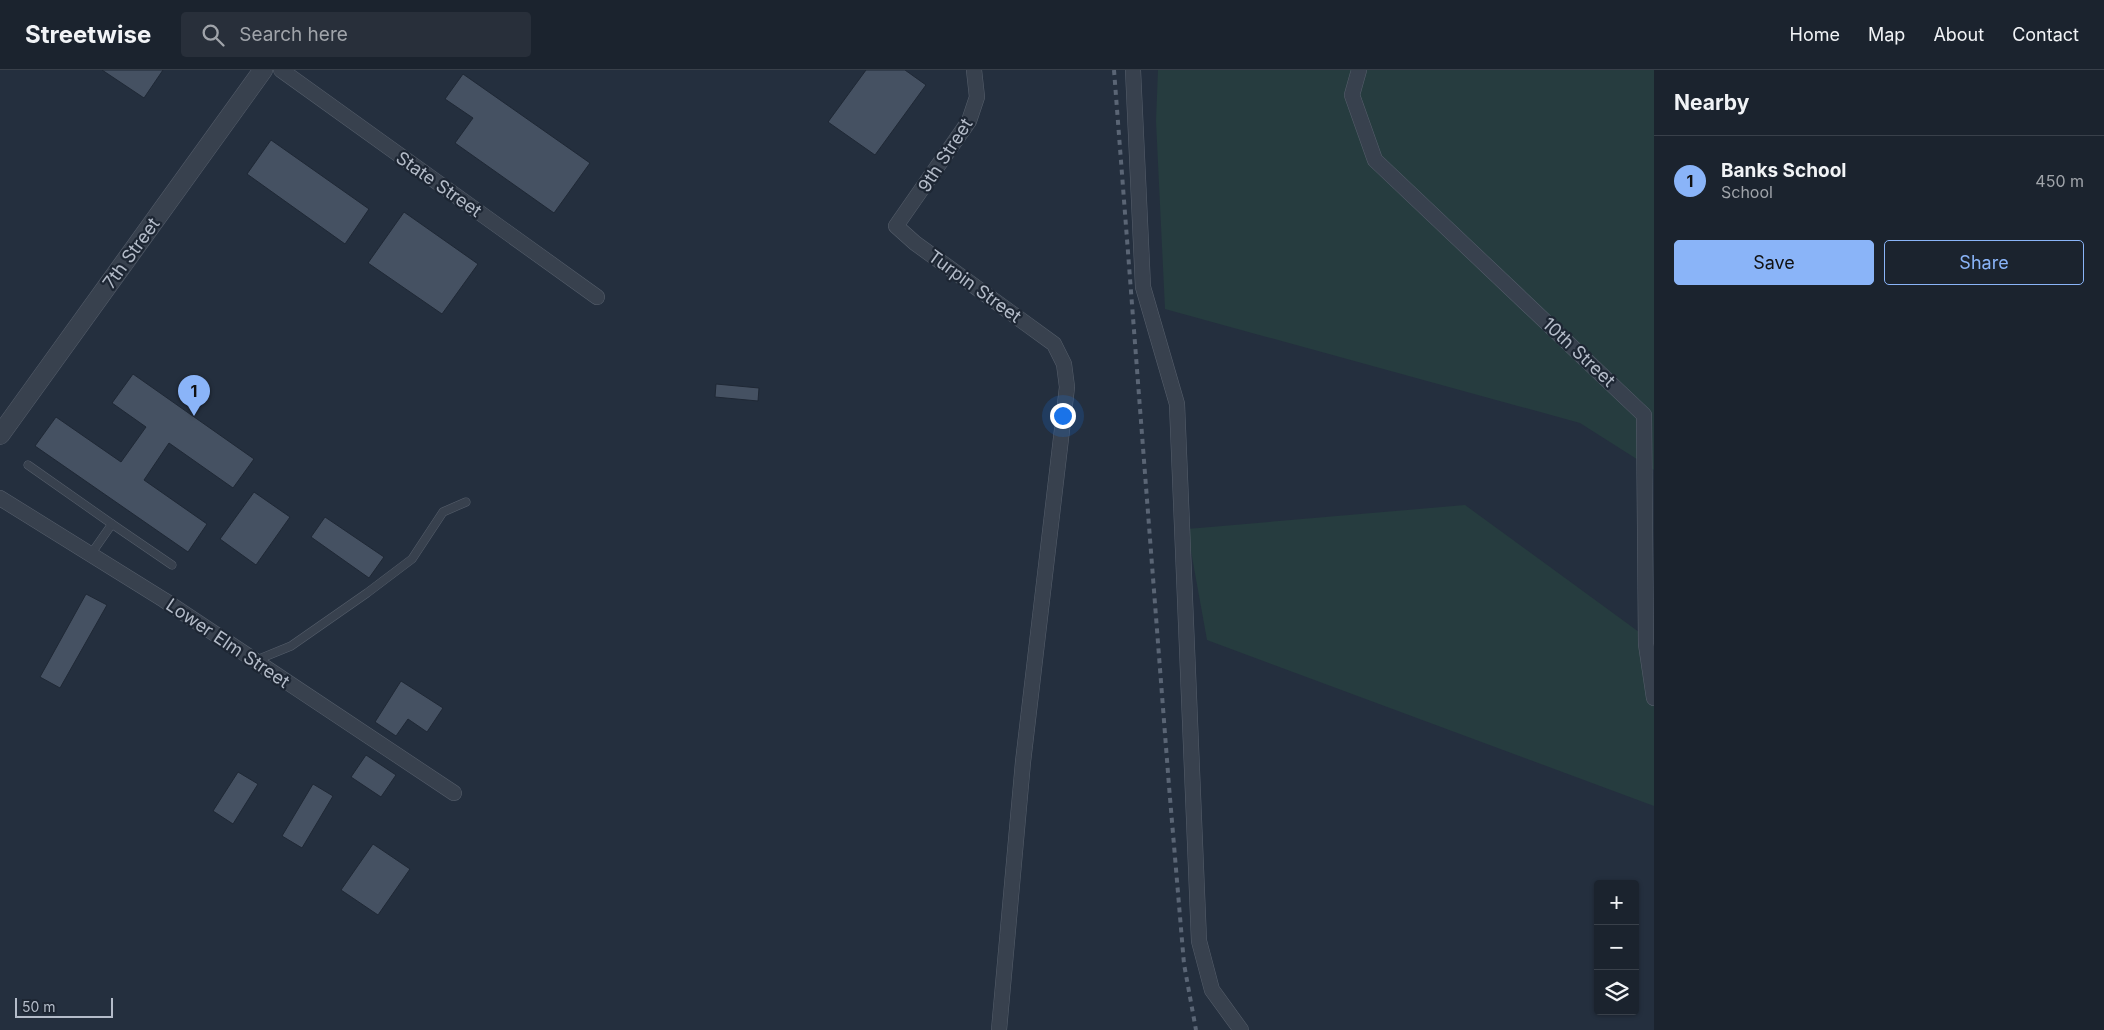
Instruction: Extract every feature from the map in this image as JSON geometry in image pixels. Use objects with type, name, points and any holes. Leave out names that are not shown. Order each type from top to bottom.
[{"type":"street","name":"7th Street","points":[[0,435],[263,70]]},
{"type":"street","name":"State Street","points":[[281,70],[597,297]]},
{"type":"street","points":[[1133,70],[1143,287],[1177,404],[1199,941],[1212,990],[1241,1030]]},
{"type":"street","name":"10th Street","points":[[1359,70],[1352,95],[1375,160],[1644,415],[1646,644],[1654,698]]},
{"type":"street","name":"9th Street","points":[[896,226],[969,122],[977,96],[975,74]]},
{"type":"street","name":"Turpin Street","points":[[896,226],[915,243],[1054,344],[1064,364],[1067,387],[1023,762],[999,1030]]},
{"type":"street","name":"Lower Elm Street","points":[[0,498],[91,554],[454,793]]},
{"type":"lane","points":[[28,465],[172,565]]},
{"type":"lane","points":[[254,661],[290,646],[368,593],[412,559],[443,512],[466,502]]},
{"type":"lane","points":[[91,554],[112,524]]},
{"type":"green space","points":[[1158,70],[1654,70],[1654,470],[1580,423],[1165,309],[1156,121]]},
{"type":"green space","points":[[1465,505],[1654,643],[1654,806],[1207,640],[1187,529]]},
{"type":"building","points":[[102,70],[163,70],[144,98]]},
{"type":"building","points":[[866,70],[905,70],[926,85],[875,155],[828,122]]},
{"type":"building","points":[[463,74],[590,163],[554,213],[455,143],[473,118],[445,99]]},
{"type":"building","points":[[271,140],[369,209],[345,244],[247,174]]},
{"type":"building","points":[[404,212],[478,264],[442,314],[368,263]]},
{"type":"building","points":[[133,374],[254,459],[233,488],[169,443],[144,480],[207,524],[188,552],[35,446],[56,417],[121,462],[146,427],[112,403]]},
{"type":"building","points":[[716,384],[759,388],[758,401],[715,397]]},
{"type":"building","points":[[254,492],[290,517],[256,565],[220,539]]},
{"type":"building","points":[[325,517],[384,557],[369,578],[311,537]]},
{"type":"building","points":[[86,594],[107,605],[60,688],[40,677]]},
{"type":"building","points":[[401,681],[443,708],[427,732],[408,719],[396,736],[375,722]]},
{"type":"building","points":[[366,755],[396,775],[381,797],[351,777]]},
{"type":"building","points":[[238,772],[258,784],[233,824],[213,811]]},
{"type":"building","points":[[313,784],[333,796],[302,848],[282,836]]},
{"type":"building","points":[[373,844],[410,869],[378,915],[341,890]]},
{"type":"railway","points":[[1114,70],[1184,964],[1196,1030]]},
{"type":"place","name":"Banks School","points":[[194,416]]}]
